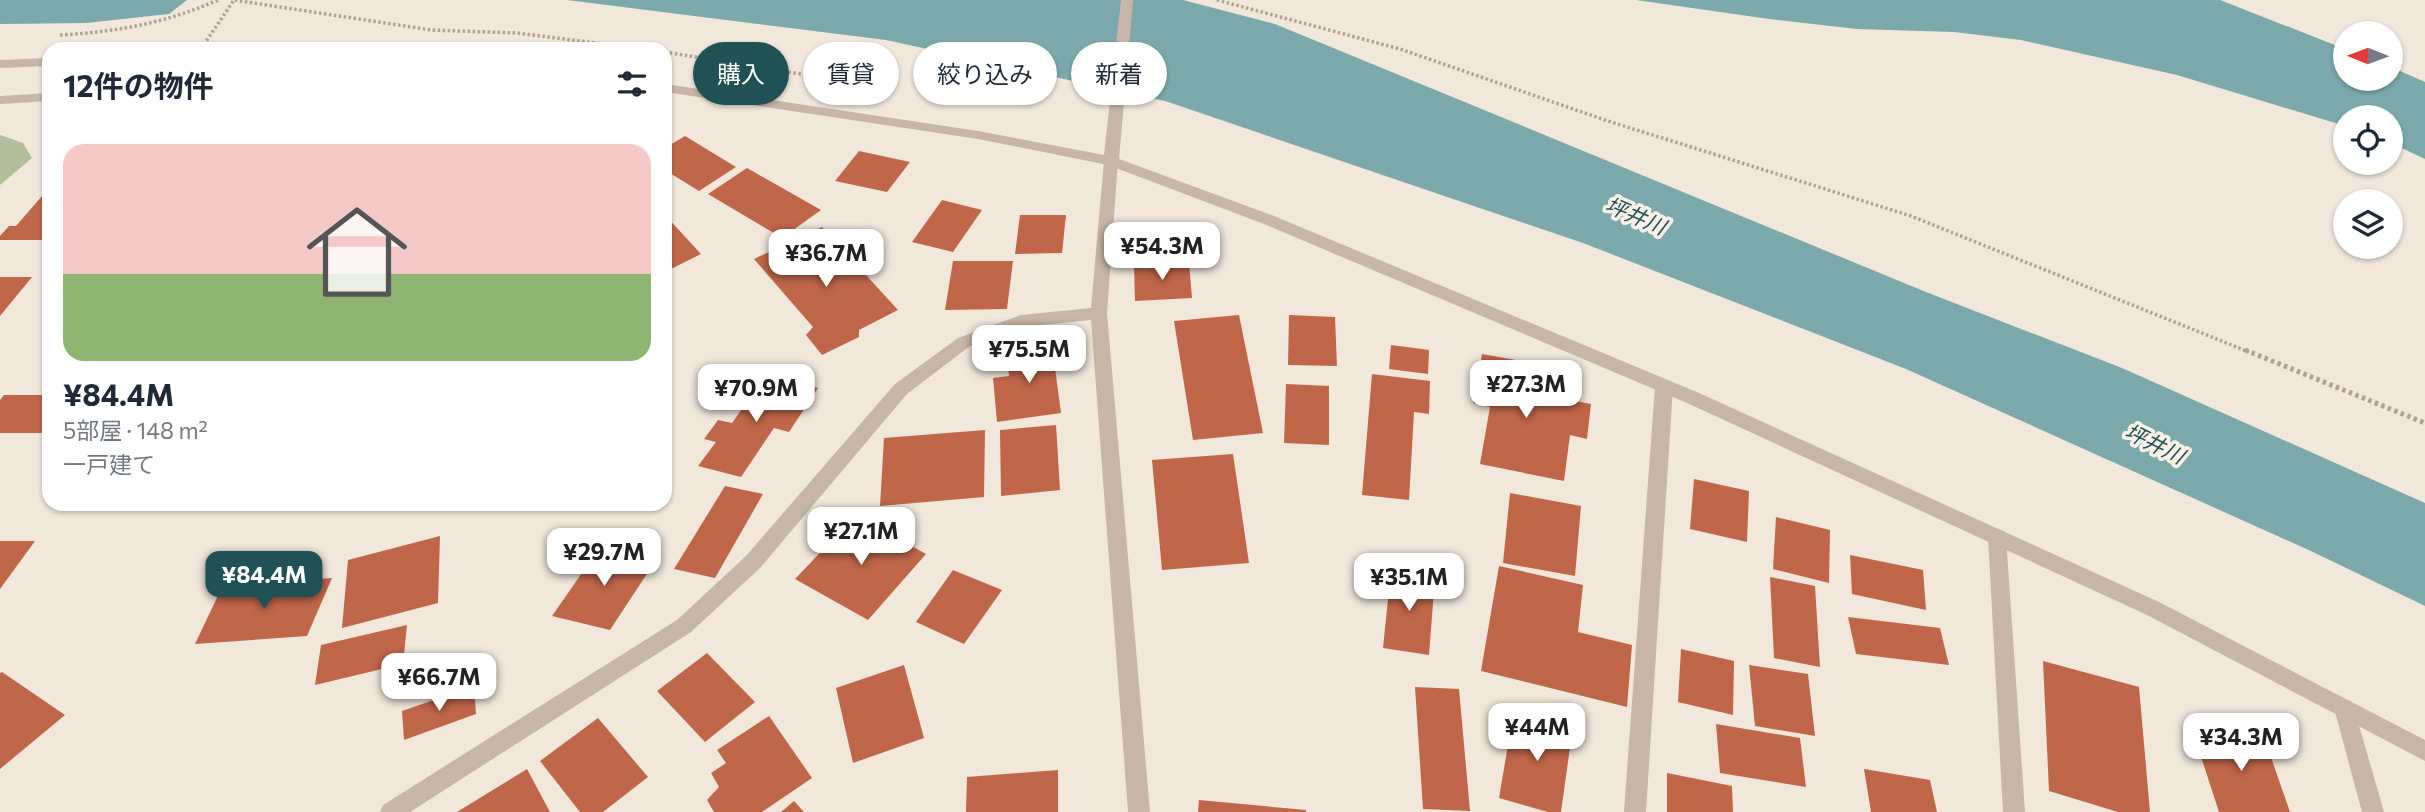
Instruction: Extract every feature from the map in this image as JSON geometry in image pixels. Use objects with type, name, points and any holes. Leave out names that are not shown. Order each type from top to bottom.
[{"type":"street","points":[[1127,0],[1099,313],[1139,812]]},
{"type":"street","points":[[0,64],[42,62]]},
{"type":"street","points":[[672,89],[978,135],[1111,161],[1269,220],[1664,386],[2152,608],[2425,751]]},
{"type":"street","points":[[0,100],[42,97]]},
{"type":"street","points":[[391,812],[684,626],[754,562],[901,389],[964,342],[1021,321],[1099,313]]},
{"type":"street","points":[[1635,812],[1664,386]]},
{"type":"street","points":[[1997,537],[2014,812]]},
{"type":"street","points":[[2344,708],[2373,812]]},
{"type":"path","points":[[52,35],[148,28],[169,22],[218,0]]},
{"type":"path","points":[[206,42],[234,0],[431,30],[517,33],[588,42]]},
{"type":"path","points":[[1217,0],[1399,49],[1605,120],[1911,216],[2425,423]]},
{"type":"green space","points":[[0,135],[23,143],[32,158],[0,185]]},
{"type":"water","points":[[0,0],[187,0],[169,14],[86,23],[0,24]]},
{"type":"water","name":"坪井川","points":[[567,0],[1183,0],[1275,24],[1926,292],[2122,368],[2425,503],[2425,606],[2313,552],[1906,369],[1583,243],[1167,102],[1167,42],[1071,42],[1071,80],[1057,77],[1057,42],[913,42],[913,46],[886,40]]},
{"type":"water","points":[[1636,0],[2220,0],[2333,44],[2333,91],[2403,91],[2403,72],[2425,82],[2425,159],[2403,149],[2403,105],[2333,105],[2333,122],[2177,75],[2021,40],[1954,32],[1857,29]]},
{"type":"building","points":[[685,136],[736,167],[699,191],[672,174],[672,144]]},
{"type":"building","points":[[859,151],[910,162],[887,192],[835,181]]},
{"type":"building","points":[[747,168],[821,210],[782,238],[708,194]]},
{"type":"building","points":[[42,196],[42,240],[0,240],[0,236],[9,226],[16,226]]},
{"type":"building","points":[[942,200],[982,210],[953,252],[912,242]]},
{"type":"building","points":[[1020,215],[1066,215],[1062,253],[1015,254]]},
{"type":"building","points":[[672,223],[701,254],[672,268]]},
{"type":"building","points":[[822,227],[898,310],[859,330],[859,337],[822,355],[806,335],[813,327],[754,259]]},
{"type":"building","points":[[953,261],[1013,261],[1007,309],[945,310]]},
{"type":"building","points":[[1189,263],[1192,298],[1135,301],[1134,265]]},
{"type":"building","points":[[0,277],[32,277],[0,316]]},
{"type":"building","points":[[1239,315],[1263,433],[1193,440],[1174,321]]},
{"type":"building","points":[[1289,315],[1335,317],[1337,366],[1288,365]]},
{"type":"building","points":[[1051,338],[1061,413],[997,422],[993,378],[1009,376],[1008,364],[1018,363],[1017,352],[1030,351],[1028,340]]},
{"type":"building","points":[[1391,345],[1429,350],[1428,374],[1389,369]]},
{"type":"building","points":[[1482,354],[1538,364],[1533,393],[1591,404],[1587,439],[1570,435],[1564,481],[1480,464],[1490,407],[1473,403]]},
{"type":"building","points":[[1372,374],[1430,381],[1429,414],[1414,412],[1409,500],[1362,495]]},
{"type":"building","points":[[766,375],[818,388],[789,432],[774,428],[741,477],[698,466],[716,442],[704,439],[718,420],[732,423]]},
{"type":"building","points":[[1286,384],[1329,386],[1329,445],[1284,443]]},
{"type":"building","points":[[4,395],[42,395],[42,433],[0,433],[0,400]]},
{"type":"building","points":[[1056,425],[1060,490],[1001,496],[1000,430]]},
{"type":"building","points":[[985,430],[984,497],[880,506],[884,438]]},
{"type":"building","points":[[1233,454],[1249,563],[1162,570],[1152,460]]},
{"type":"building","points":[[1694,479],[1749,491],[1747,542],[1690,529]]},
{"type":"building","points":[[725,486],[763,494],[715,578],[674,569]]},
{"type":"building","points":[[1510,493],[1581,506],[1575,576],[1503,563]]},
{"type":"building","points":[[856,515],[926,554],[868,620],[795,579]]},
{"type":"building","points":[[1776,517],[1830,530],[1829,583],[1773,569]]},
{"type":"building","points":[[440,536],[438,603],[342,628],[348,560]]},
{"type":"building","points":[[0,541],[35,541],[0,589]]},
{"type":"building","points":[[600,547],[656,560],[610,630],[552,616]]},
{"type":"building","points":[[1850,555],[1923,570],[1926,610],[1852,594]]},
{"type":"building","points":[[1499,566],[1583,585],[1578,632],[1632,645],[1627,707],[1481,671]]},
{"type":"building","points":[[953,570],[1002,590],[964,644],[916,622]]},
{"type":"building","points":[[1391,570],[1435,577],[1429,655],[1383,648]]},
{"type":"building","points":[[1770,577],[1815,586],[1820,667],[1774,658]]},
{"type":"building","points":[[332,578],[307,636],[195,644],[223,585]]},
{"type":"building","points":[[1848,617],[1940,628],[1949,665],[1856,654]]},
{"type":"building","points":[[407,625],[403,664],[315,685],[321,645]]},
{"type":"building","points":[[1681,649],[1734,661],[1733,715],[1678,702]]},
{"type":"building","points":[[707,653],[755,702],[705,742],[657,691]]},
{"type":"building","points":[[2043,661],[2139,687],[2150,812],[2118,812],[2049,791]]},
{"type":"building","points":[[904,665],[924,738],[853,763],[836,688]]},
{"type":"building","points":[[1749,665],[1808,674],[1815,736],[1755,726]]},
{"type":"building","points":[[0,673],[65,715],[0,769]]},
{"type":"building","points":[[474,686],[476,714],[404,740],[402,711]]},
{"type":"building","points":[[1415,687],[1459,689],[1470,811],[1423,809]]},
{"type":"building","points":[[1514,710],[1573,726],[1561,812],[1548,812],[1499,798]]},
{"type":"building","points":[[769,716],[812,778],[762,812],[714,812],[707,800],[719,787],[711,773],[726,763],[717,750]]},
{"type":"building","points":[[598,718],[648,777],[603,812],[580,812],[540,761]]},
{"type":"building","points":[[1716,724],[1800,738],[1806,787],[1720,773]]},
{"type":"building","points":[[2192,729],[2265,740],[2290,812],[2219,812]]},
{"type":"building","points":[[527,769],[550,812],[457,812]]},
{"type":"building","points":[[1864,769],[1930,780],[1937,812],[1871,812]]},
{"type":"building","points":[[1058,770],[1058,812],[966,812],[967,777]]},
{"type":"building","points":[[1667,773],[1732,786],[1733,812],[1667,812]]},
{"type":"building","points":[[1199,800],[1306,810],[1306,812],[1198,812]]},
{"type":"building","points":[[794,801],[804,812],[781,812]]}]
